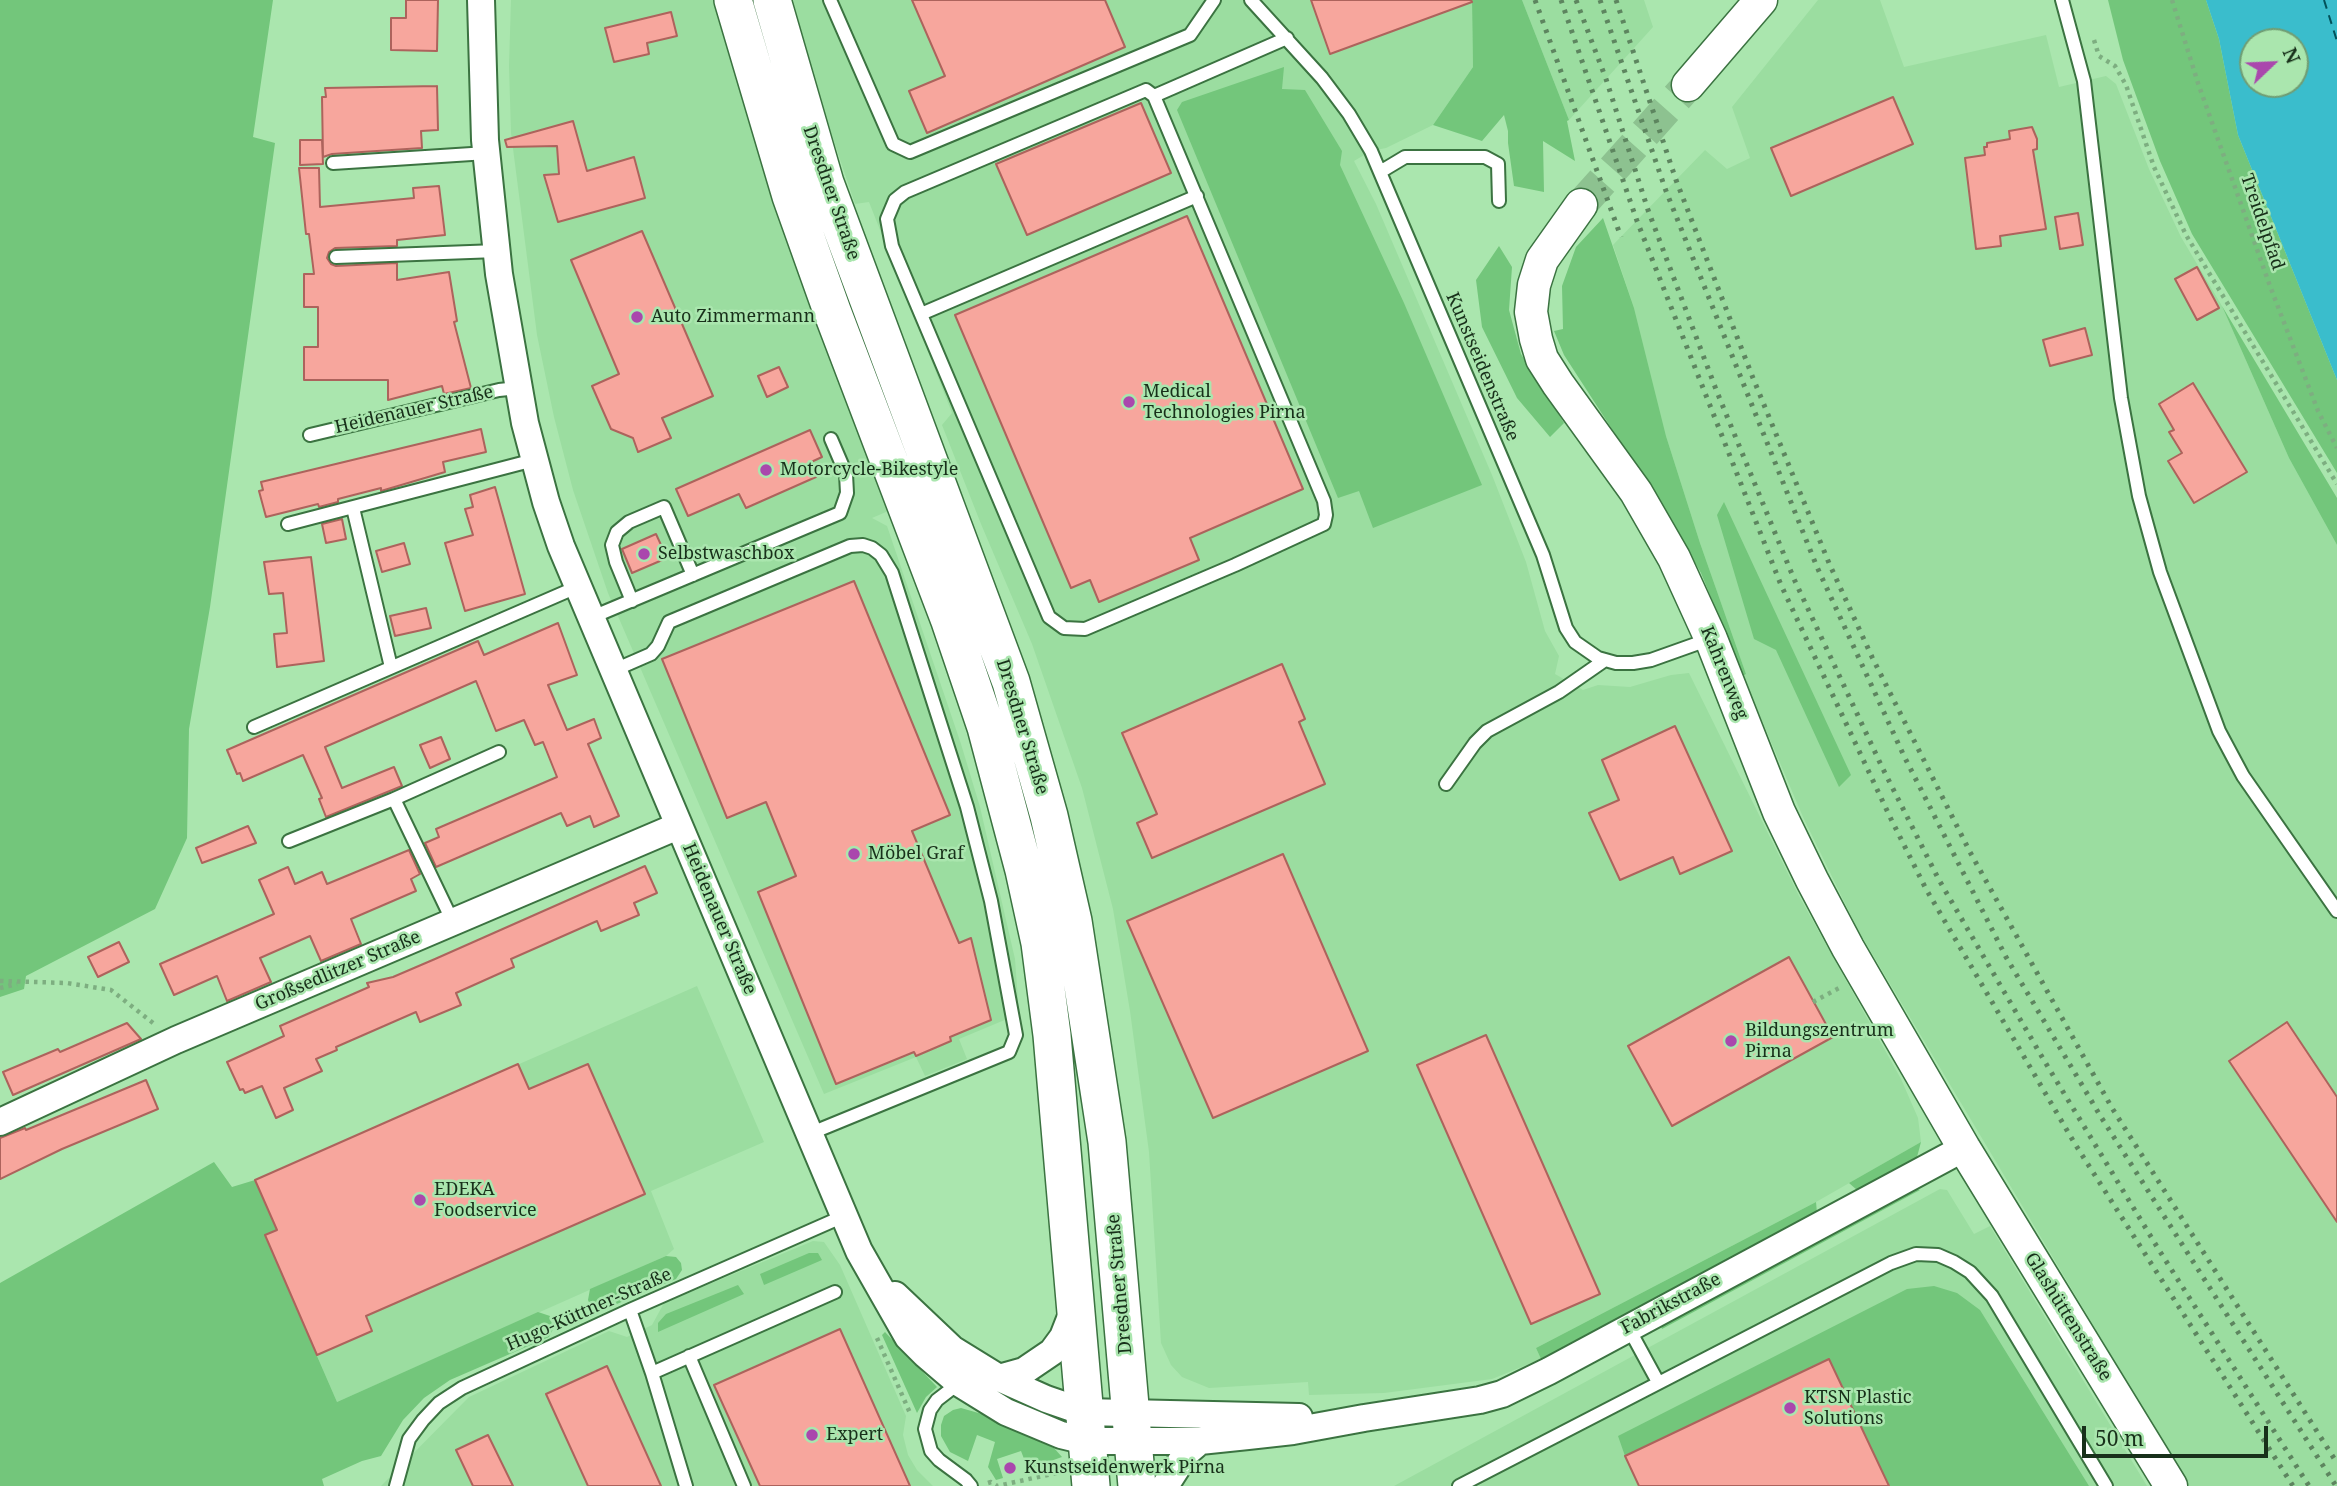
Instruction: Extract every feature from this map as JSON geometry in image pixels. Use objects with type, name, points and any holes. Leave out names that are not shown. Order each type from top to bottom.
[{"type":"main road","name":"Dresdner Straße","points":[[733,0],[791,196],[950,621],[1004,788],[1040,943],[1052,1035],[1091,1486]]},
{"type":"main road","name":"Dresdner Straße","points":[[772,0],[825,183],[1011,682],[1049,816],[1073,921],[1107,1142],[1137,1486]]},
{"type":"street","name":"Heidenauer Straße","points":[[481,0],[487,153],[497,251],[518,388],[546,502],[612,671],[859,1251],[908,1337],[959,1383],[1006,1412],[1061,1435],[1085,1426]]},
{"type":"street","points":[[1688,85],[1761,0]]},
{"type":"street","name":"Kahrenweg","points":[[1581,205],[1542,260],[1534,285],[1531,312],[1535,339],[1542,359],[1636,492],[1674,558],[1710,639],[1779,812],[1812,880],[1848,948],[1964,1148]]},
{"type":"street","name":"Großsedlitzer Straße","points":[[0,1122],[176,1040],[678,826]]},
{"type":"street","name":"Fabrikstraße","points":[[1132,1426],[1200,1441],[1293,1431],[1464,1403],[1502,1394],[1964,1148]]},
{"type":"street","name":"Glashüttenstraße","points":[[1964,1148],[2171,1486]]},
{"type":"street","name":"Heidenauer Straße","points":[[859,1251],[900,1301],[952,1349],[999,1378],[1046,1399],[1085,1426]]},
{"type":"street","points":[[999,1378],[1024,1371],[1052,1352],[1063,1337],[1074,1307]]},
{"type":"street","name":"Fabrikstraße","points":[[1132,1426],[1364,1418]]},
{"type":"street","points":[[1085,1426],[1132,1426]]},
{"type":"street","points":[[1165,1486],[1187,1452],[1200,1441]]},
{"type":"lane","points":[[830,0],[894,144],[909,152],[1190,35],[1214,0]]},
{"type":"lane","name":"Kunstseidenstraße","points":[[1251,0],[1322,78],[1349,114],[1371,151],[1543,555],[1566,628],[1575,642],[1605,660],[1633,663],[1651,660],[1710,639]]},
{"type":"lane","points":[[2062,0],[2084,81],[2121,398],[2139,496],[2160,572],[2219,731],[2243,776],[2337,911]]},
{"type":"lane","points":[[1154,96],[1287,38]]},
{"type":"lane","points":[[1146,90],[1154,96],[1196,196],[1324,501],[1324,524],[1084,629],[1063,628],[1049,617],[888,233],[887,219],[895,200],[905,192],[1146,90]]},
{"type":"lane","points":[[332,163],[487,153]]},
{"type":"lane","points":[[1380,172],[1405,158],[1485,157],[1498,164],[1499,201]]},
{"type":"lane","points":[[921,314],[1196,196]]},
{"type":"lane","points":[[336,257],[497,251]]},
{"type":"lane","name":"Heidenauer Straße","points":[[310,435],[499,390],[518,388]]},
{"type":"lane","points":[[590,618],[840,513],[847,493],[846,474],[831,439]]},
{"type":"lane","points":[[288,524],[534,460]]},
{"type":"lane","points":[[632,601],[612,545],[617,532],[629,522],[664,507],[693,575]]},
{"type":"lane","points":[[353,508],[391,667]]},
{"type":"lane","points":[[612,671],[651,654],[658,646],[669,622],[850,546],[863,545],[873,548],[881,555],[892,573],[967,807],[990,901],[1016,1035],[1009,1052],[810,1135]]},
{"type":"lane","points":[[254,727],[577,587]]},
{"type":"lane","points":[[1446,784],[1475,743],[1488,731],[1559,692],[1605,660]]},
{"type":"lane","points":[[289,841],[394,799],[499,752]]},
{"type":"lane","points":[[394,799],[453,922]]},
{"type":"lane","name":"Hugo-Küttner-Straße","points":[[396,1486],[409,1440],[439,1404],[462,1388],[630,1310],[844,1216]]},
{"type":"lane","points":[[1459,1486],[1485,1480],[1658,1382],[1891,1263],[1916,1254],[1938,1255],[1970,1272],[1992,1296],[2106,1486]]},
{"type":"lane","points":[[652,1373],[835,1292]]},
{"type":"lane","points":[[630,1310],[686,1486]]},
{"type":"lane","points":[[1628,1327],[1658,1382]]},
{"type":"lane","points":[[689,1356],[744,1486]]},
{"type":"lane","points":[[959,1383],[937,1399],[929,1410],[925,1429],[931,1451],[971,1486]]},
{"type":"path","name":"Treidelpfad","points":[[2172,0],[2198,83],[2270,286],[2318,411],[2337,448]]},
{"type":"path","points":[[2092,34],[2099,56],[2115,66],[2126,85],[2154,167],[2186,235],[2337,484]]},
{"type":"path","points":[[0,981],[67,983],[111,990],[176,1040]]},
{"type":"path","points":[[0,988],[24,982]]},
{"type":"path","points":[[1814,1002],[1851,982]]},
{"type":"path","points":[[873,1329],[911,1415],[910,1422]]},
{"type":"shaded area","points":[[0,0],[273,0],[253,137],[275,143],[210,607],[189,729],[187,838],[155,909],[26,976],[24,989],[0,997]]},
{"type":"shaded area","points":[[511,0],[717,0],[893,509],[872,518],[887,526],[980,807],[1015,959],[1019,1014],[959,1039],[967,1059],[925,1076],[916,1057],[824,1094],[608,593],[573,490],[537,335],[511,133]]},
{"type":"shaded area","points":[[793,0],[1472,0],[1473,67],[1433,125],[1354,161],[1376,204],[1492,475],[1526,562],[1545,631],[1559,656],[1555,674],[1583,690],[1598,685],[1630,687],[1671,675],[1689,673],[1799,896],[1901,1079],[1918,1118],[1921,1142],[1816,1202],[1536,1348],[1541,1359],[1492,1379],[1384,1393],[1309,1395],[1308,1382],[1209,1388],[1182,1377],[1171,1365],[1161,1343],[1149,1152],[1130,1011],[1113,909],[1082,788],[1032,644],[942,425],[952,413],[869,202],[855,204],[817,91]]},
{"type":"shaded area","points":[[1472,0],[1522,0],[1569,120],[1567,121],[1575,161],[1543,141],[1544,192],[1514,186],[1504,115],[1482,141],[1433,125],[1473,67]]},
{"type":"shaded area","points":[[1522,0],[1644,0],[1653,27],[1569,120]]},
{"type":"shaded area","points":[[1818,0],[1880,0],[1904,67],[2046,35],[2059,87],[2106,76],[2116,84],[2149,169],[2181,237],[2222,306],[2289,458],[2337,545],[2337,1486],[2189,1486],[1858,930],[1803,817],[1743,676],[1746,674],[1666,436],[1634,308],[1613,245],[1705,150],[1727,169],[1750,158],[1732,107]]},
{"type":"shaded area","points":[[2108,0],[2206,0],[2219,39],[2238,135],[2337,380],[2337,473],[2192,234],[2160,161],[2123,60]]},
{"type":"shaded area","points":[[1284,67],[1282,89],[1305,90],[1342,151],[1340,165],[1404,303],[1482,485],[1373,528],[1359,491],[1338,498],[1177,110],[1182,102]]},
{"type":"shaded area","points":[[1603,218],[1634,308],[1666,436],[1746,674],[1743,676],[1701,573],[1663,508],[1564,355],[1554,331],[1563,329],[1562,286],[1576,247]]},
{"type":"shaded area","points":[[1499,246],[1512,267],[1509,310],[1521,354],[1564,423],[1550,437],[1517,398],[1482,327],[1476,280]]},
{"type":"shaded area","points":[[2222,306],[2337,498],[2337,545],[2289,458]]},
{"type":"shaded area","points":[[1724,502],[1851,775],[1839,787],[1776,650],[1754,639],[1717,515]]},
{"type":"shaded area","points":[[697,986],[764,1142],[651,1191],[674,1249],[666,1256],[337,1402],[265,1235],[276,1230],[255,1180]]},
{"type":"shaded area","points":[[1921,1142],[1917,1157],[1857,1190],[1849,1183]]},
{"type":"shaded area","points":[[214,1162],[232,1187],[255,1180],[277,1230],[265,1236],[337,1402],[538,1312],[550,1316],[553,1329],[549,1337],[450,1380],[424,1398],[403,1420],[381,1456],[362,1461],[322,1479],[324,1486],[0,1486],[0,1283]]},
{"type":"shaded area","points":[[1914,1188],[1920,1190],[1662,1329],[1660,1324]]},
{"type":"shaded area","points":[[1940,1189],[1947,1190],[1974,1234],[1990,1226],[2147,1486],[1394,1486]]},
{"type":"shaded area","points":[[1816,1202],[1817,1213],[1541,1359],[1536,1348]]},
{"type":"shaded area","points":[[813,1241],[824,1242],[840,1265],[906,1416],[903,1435],[908,1455],[917,1470],[933,1486],[381,1486],[469,1397],[609,1331],[627,1337],[652,1325],[664,1303]]},
{"type":"shaded area","points":[[809,1253],[818,1253],[822,1260],[764,1285],[760,1274]]},
{"type":"shaded area","points":[[666,1256],[676,1257],[681,1263],[682,1270],[676,1279],[605,1309],[591,1307],[588,1300],[590,1289]]},
{"type":"shaded area","points":[[738,1285],[744,1294],[658,1332],[658,1323],[666,1314]]},
{"type":"shaded area","points":[[1934,1286],[1957,1293],[1980,1310],[2089,1486],[1889,1486],[1829,1359],[1625,1456],[1618,1436],[1907,1289]]},
{"type":"shaded area","points":[[885,1332],[937,1387],[926,1397],[917,1413],[882,1335]]},
{"type":"shaded area","points":[[961,1408],[982,1414],[1054,1448],[1062,1457],[1028,1469],[1021,1451],[997,1459],[1003,1478],[996,1480],[988,1467],[995,1442],[977,1435],[968,1461],[950,1452],[941,1436],[944,1416]]},
{"type":"water","points":[[2206,0],[2337,0],[2337,380],[2238,135],[2219,39]]},
{"type":"building","points":[[406,0],[438,0],[437,51],[391,50],[391,18],[406,18]]},
{"type":"building","points":[[912,0],[1105,0],[1125,47],[927,133],[909,91],[945,76]]},
{"type":"building","points":[[1311,0],[1471,0],[1472,2],[1330,54]]},
{"type":"building","points":[[671,12],[677,36],[647,43],[649,54],[614,62],[605,28]]},
{"type":"building","points":[[437,86],[438,130],[421,131],[422,148],[332,154],[323,157],[322,97],[326,97],[325,88]]},
{"type":"building","points":[[1893,97],[1913,144],[1791,196],[1771,148]]},
{"type":"building","points":[[1141,103],[1171,173],[1027,235],[996,164]]},
{"type":"building","points":[[573,121],[587,171],[634,157],[645,198],[558,222],[544,175],[559,174],[557,146],[507,147],[505,140]]},
{"type":"building","points":[[2032,127],[2037,139],[2037,149],[2033,150],[2046,229],[2000,236],[2001,246],[1976,249],[1965,158],[1985,155],[1984,147],[1987,147],[1987,143],[2010,139],[2009,131]]},
{"type":"building","points":[[300,140],[322,140],[323,164],[300,165]]},
{"type":"building","points":[[299,168],[319,168],[320,207],[414,198],[413,188],[439,186],[445,235],[397,240],[397,246],[335,248],[329,252],[327,258],[336,266],[397,263],[397,280],[449,272],[457,321],[454,322],[471,388],[444,394],[442,386],[388,400],[388,380],[304,380],[304,347],[318,347],[318,307],[304,307],[304,274],[314,274],[309,234],[306,234]]},
{"type":"building","points":[[2078,213],[2083,245],[2060,249],[2055,217]]},
{"type":"building","name":"Medical Technologies Pirna","points":[[1187,216],[1303,489],[1190,538],[1199,560],[1099,602],[1090,580],[1071,588],[955,315]]},
{"type":"building","name":"Auto Zimmermann","points":[[642,231],[713,396],[662,418],[671,438],[638,452],[633,438],[611,429],[592,386],[619,374],[571,260]]},
{"type":"building","points":[[2197,267],[2219,308],[2197,320],[2175,279]]},
{"type":"building","points":[[2085,328],[2092,355],[2050,366],[2043,340]]},
{"type":"building","points":[[779,367],[788,387],[767,397],[758,376]]},
{"type":"building","points":[[2193,383],[2247,472],[2194,503],[2168,461],[2182,453],[2169,432],[2174,430],[2159,404]]},
{"type":"building","points":[[481,429],[486,452],[443,462],[445,472],[381,491],[381,488],[338,499],[338,502],[319,507],[318,504],[266,517],[259,491],[263,490],[261,482]]},
{"type":"building","name":"Motorcycle-Bikestyle","points":[[810,430],[822,457],[809,463],[816,477],[746,508],[739,494],[688,516],[676,489]]},
{"type":"building","points":[[495,487],[525,594],[465,611],[445,543],[473,535],[465,509],[473,507],[470,495]]},
{"type":"building","points":[[342,519],[346,539],[326,543],[322,524]]},
{"type":"building","name":"Selbstwaschbox","points":[[656,534],[667,558],[632,573],[622,549]]},
{"type":"building","points":[[404,543],[410,564],[382,572],[376,551]]},
{"type":"building","points":[[311,557],[324,661],[277,667],[274,634],[287,633],[283,593],[269,594],[264,562]]},
{"type":"building","name":"Möbel Graf","points":[[854,581],[950,815],[912,831],[959,943],[971,938],[991,1020],[950,1037],[951,1041],[916,1056],[914,1052],[836,1084],[758,892],[796,876],[766,802],[727,818],[662,659]]},
{"type":"building","points":[[426,608],[431,628],[395,636],[390,616]]},
{"type":"building","points":[[558,623],[577,675],[548,685],[567,730],[594,719],[601,738],[588,744],[619,816],[594,827],[590,816],[567,826],[561,813],[436,867],[425,843],[439,837],[436,829],[557,777],[543,742],[535,745],[524,720],[496,731],[476,681],[325,747],[342,788],[394,767],[402,786],[326,817],[319,799],[322,798],[303,755],[243,781],[240,773],[237,774],[227,750],[478,641],[484,655]]},
{"type":"building","points":[[1282,664],[1305,719],[1299,722],[1325,784],[1152,858],[1137,823],[1157,814],[1122,733]]},
{"type":"building","points":[[1675,726],[1732,851],[1680,874],[1673,857],[1620,880],[1589,813],[1619,800],[1602,760]]},
{"type":"building","points":[[441,737],[450,759],[430,768],[420,745]]},
{"type":"building","points":[[248,826],[256,843],[202,863],[196,848]]},
{"type":"building","points":[[409,850],[420,874],[411,879],[416,891],[351,919],[361,944],[321,961],[310,936],[260,958],[271,982],[227,1001],[217,976],[174,995],[160,964],[274,914],[259,880],[288,867],[295,884],[322,872],[327,884]]},
{"type":"building","points":[[1283,854],[1368,1051],[1213,1118],[1127,921]]},
{"type":"building","points":[[645,866],[657,893],[634,903],[639,915],[601,931],[597,921],[511,959],[514,967],[456,993],[461,1005],[420,1022],[416,1012],[336,1047],[337,1050],[316,1059],[322,1071],[284,1088],[293,1110],[276,1118],[262,1086],[245,1093],[243,1089],[240,1090],[227,1062],[284,1036],[280,1026],[369,987],[367,983],[393,977]]},
{"type":"building","points":[[119,942],[129,962],[98,977],[88,957]]},
{"type":"building","points":[[1789,957],[1833,1037],[1672,1126],[1628,1046]]},
{"type":"building","points":[[2287,1022],[2337,1097],[2337,1222],[2229,1061]]},
{"type":"building","points":[[127,1023],[141,1039],[13,1095],[3,1072],[58,1049],[60,1052]]},
{"type":"building","points":[[1486,1035],[1600,1294],[1531,1324],[1417,1065]]},
{"type":"building","name":"EDEKA Foodservice","points":[[518,1064],[529,1089],[588,1064],[645,1194],[366,1316],[372,1331],[317,1355],[265,1235],[277,1230],[255,1180]]},
{"type":"building","points":[[146,1080],[158,1109],[62,1149],[0,1179],[0,1138],[25,1128],[26,1130]]},
{"type":"building","name":"Expert","points":[[840,1329],[910,1486],[760,1486],[714,1385]]},
{"type":"building","name":"KTSN Plastic Solutions","points":[[1829,1359],[1889,1486],[1639,1486],[1625,1456]]},
{"type":"building","points":[[607,1366],[661,1486],[588,1486],[546,1394]]},
{"type":"building","points":[[488,1435],[513,1486],[473,1486],[456,1450]]},
{"type":"ferry route","points":[[2324,0],[2337,41]]},
{"type":"tunnel","points":[[1581,205],[1688,85]]},
{"type":"railway","points":[[1535,0],[1621,237]]},
{"type":"railway","points":[[1561,0],[1637,221],[1781,585],[1891,819],[1926,889],[2075,1144],[2293,1486]]},
{"type":"railway","points":[[1576,0],[1606,79],[1648,210],[1717,392],[1794,579],[1882,767],[1939,880],[2045,1062],[2159,1250],[2309,1486]]},
{"type":"railway","points":[[1600,0],[1666,191],[1817,567],[1904,756],[2006,957],[2101,1117],[2336,1486]]},
{"type":"railway","points":[[1616,0],[1676,180],[1753,378],[1829,563],[1872,657],[1970,852],[2112,1108],[2337,1463]]},
{"type":"place","name":"Auto Zimmermann","points":[[637,317]]},
{"type":"place","name":"Medical Technologies Pirna","points":[[1129,402]]},
{"type":"place","name":"Motorcycle-Bikestyle","points":[[766,470]]},
{"type":"place","name":"Selbstwaschbox","points":[[644,554]]},
{"type":"place","name":"Möbel Graf","points":[[854,854]]},
{"type":"place","name":"Bildungszentrum Pirna","points":[[1731,1041]]},
{"type":"place","name":"EDEKA Foodservice","points":[[420,1200]]},
{"type":"place","name":"KTSN Plastic Solutions","points":[[1790,1408]]},
{"type":"place","name":"Expert","points":[[812,1435]]},
{"type":"place","name":"Kunstseidenwerk Pirna","points":[[1010,1468]]}]
